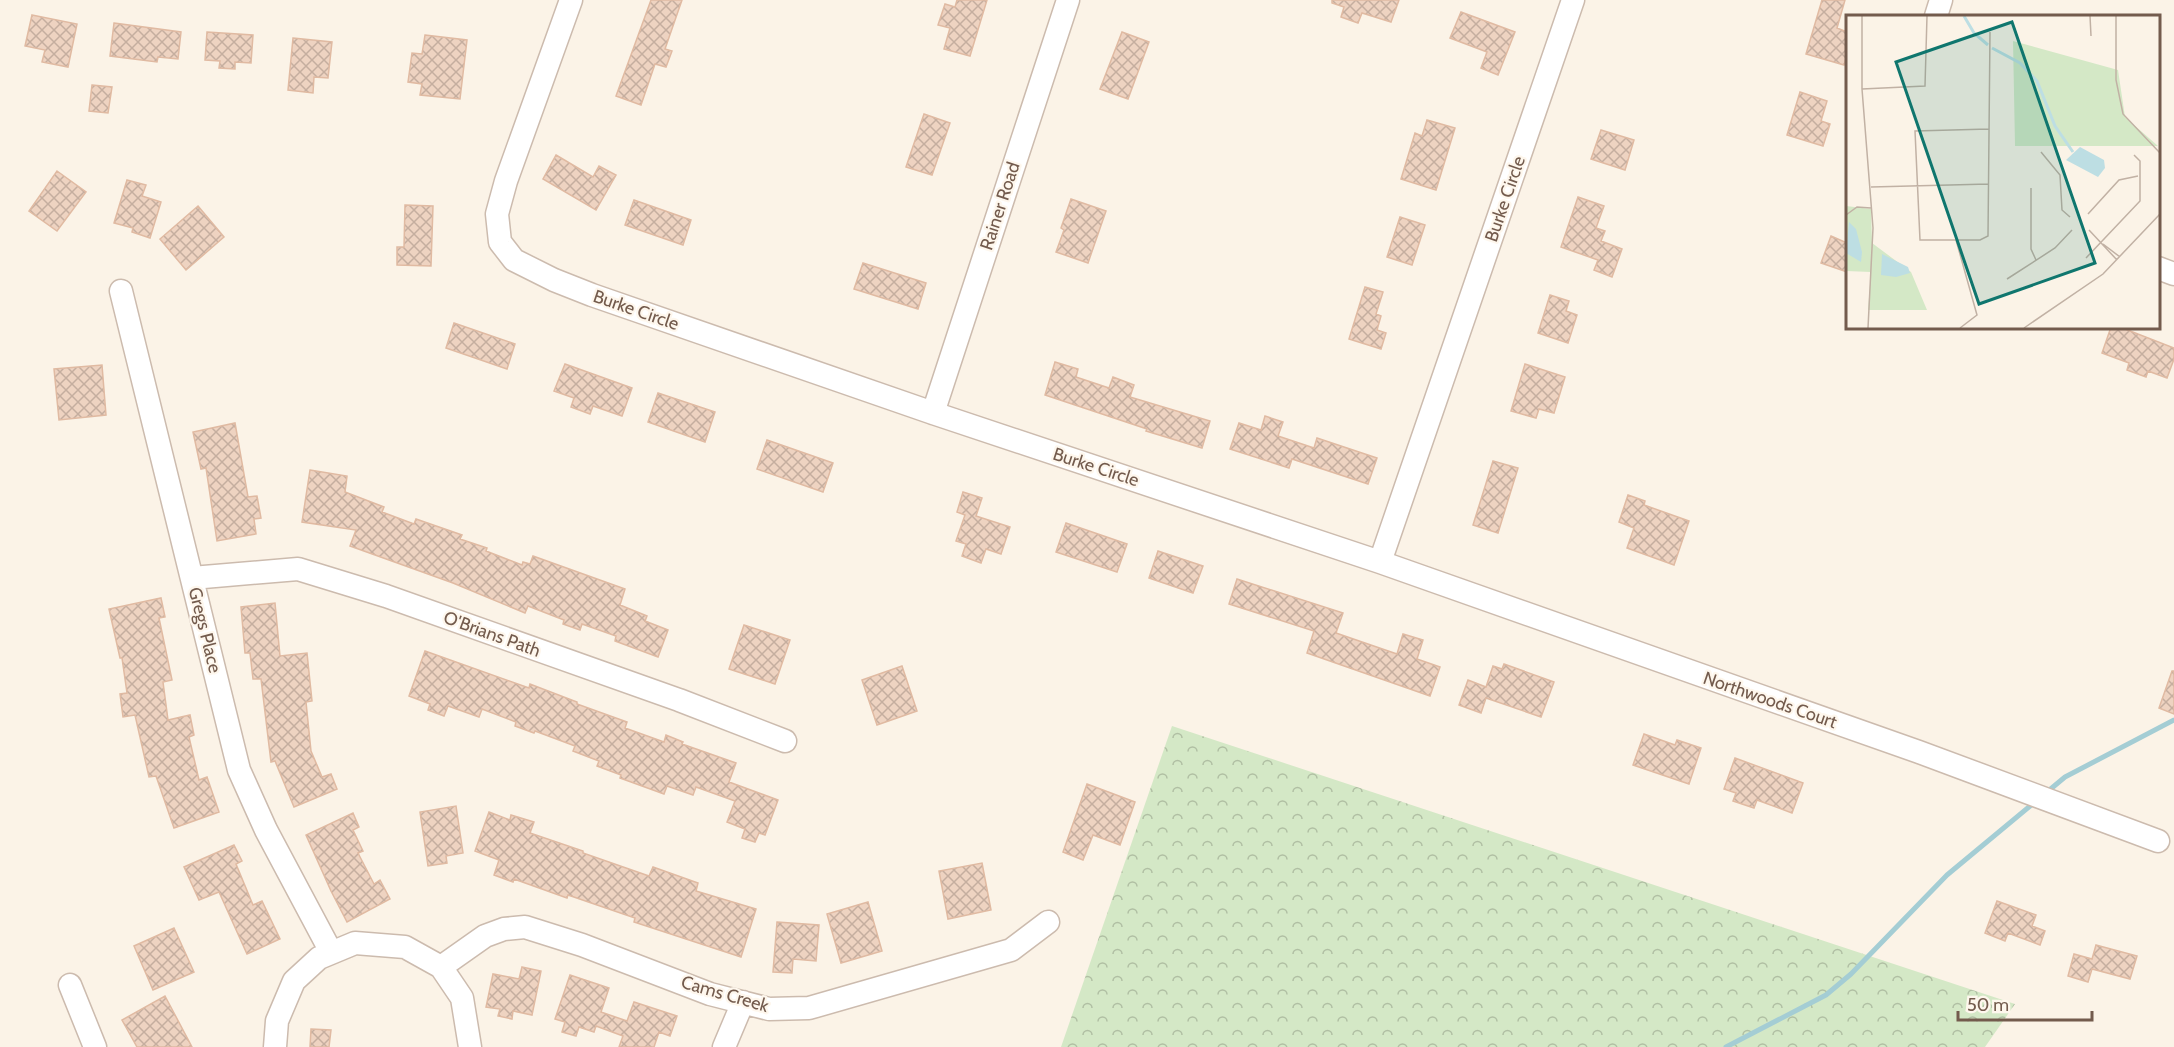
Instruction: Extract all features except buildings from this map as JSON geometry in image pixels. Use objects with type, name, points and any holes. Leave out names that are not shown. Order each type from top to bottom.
[{"type":"street","name":"Burke Circle","points":[[571,0],[506,181],[497,214],[500,242],[514,260],[592,296],[1380,562],[1574,0]]},
{"type":"street","name":"Rainer Road","points":[[933,413],[1068,0]]},
{"type":"street","points":[[1936,15],[1941,0]]},
{"type":"street","points":[[2159,269],[2174,274]]},
{"type":"street","name":"Gregs Place","points":[[121,291],[239,770],[266,830],[332,952]]},
{"type":"street","name":"Northwoods Court","points":[[1380,562],[1919,752],[2158,841]]},
{"type":"street","name":"O'Brians Path","points":[[192,578],[298,569],[409,604],[679,700],[785,741]]},
{"type":"street","name":"Cams Creek","points":[[441,968],[485,936],[504,929],[525,927],[582,945],[710,994],[769,1009],[809,1008],[1011,950],[1047,922]]},
{"type":"street","points":[[275,1047],[276,1021],[294,981],[319,958],[356,943],[405,947],[441,968],[462,998],[470,1047]]},
{"type":"street","points":[[70,985],[94,1047]]},
{"type":"street","points":[[724,1047],[743,1002]]},
{"type":"green space","points":[[1172,726],[2015,1004],[1985,1047],[1061,1047]]},
{"type":"waterway","points":[[2047,792],[2065,777],[2174,720]]},
{"type":"waterway","points":[[1726,1047],[1826,995],[1851,974],[1947,875],[2035,802]]}]
